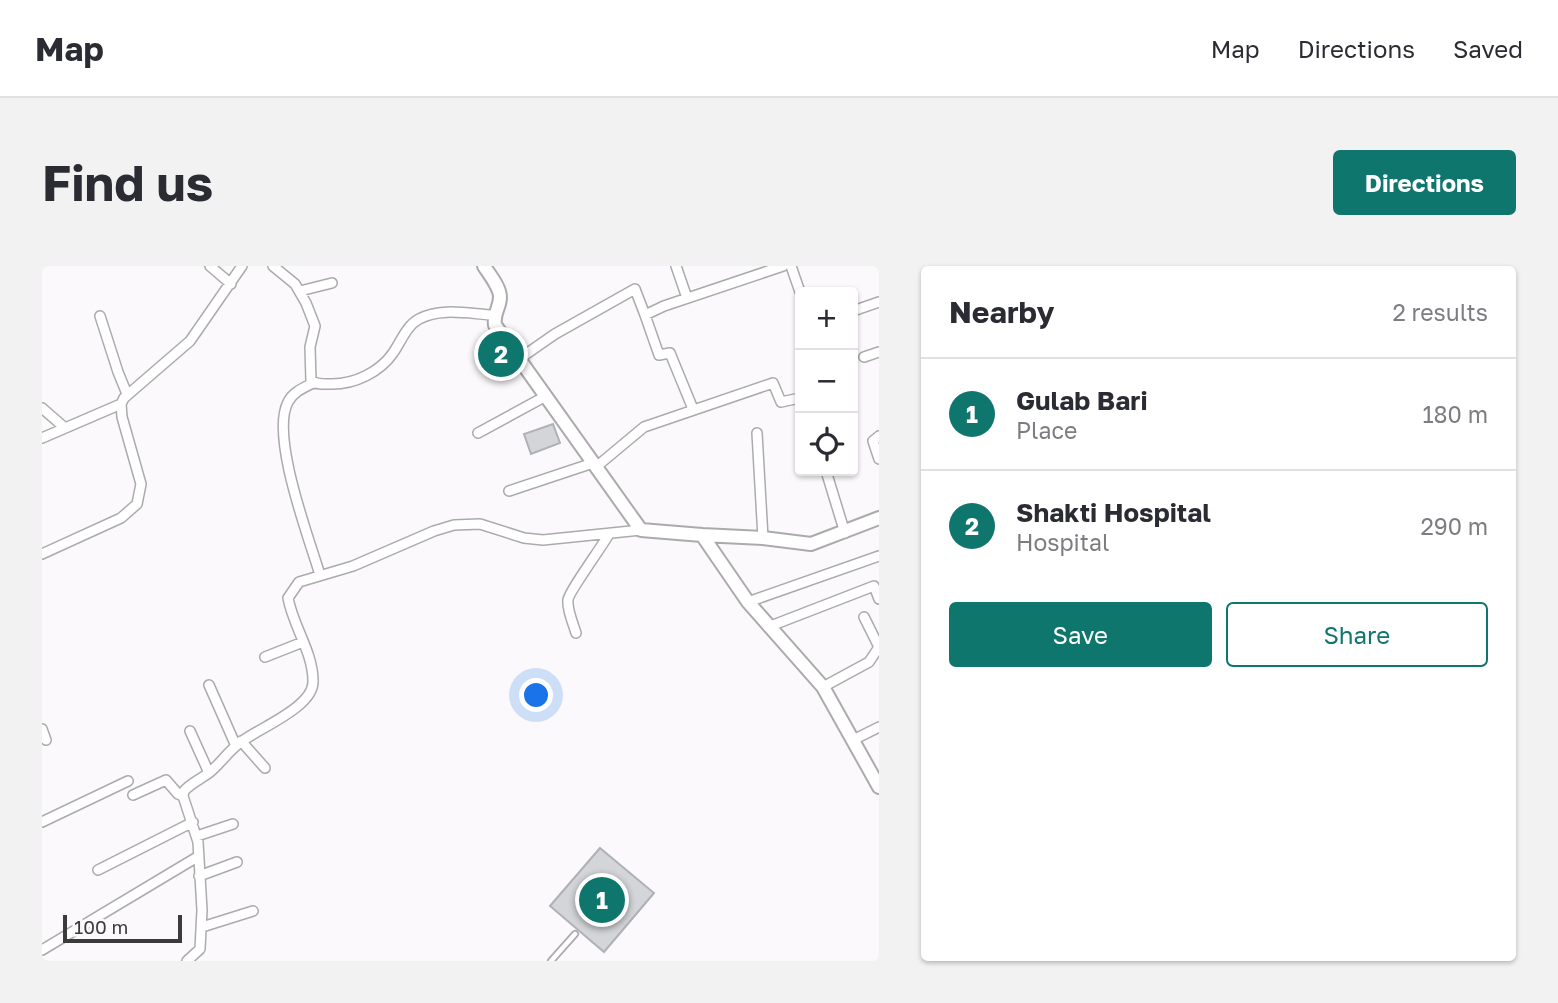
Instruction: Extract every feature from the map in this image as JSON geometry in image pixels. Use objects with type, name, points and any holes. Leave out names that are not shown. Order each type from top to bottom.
[{"type":"street","points":[[210,266],[231,284]]},
{"type":"street","points":[[42,554],[121,518],[137,504],[141,484],[121,404],[127,394],[190,341],[242,266]]},
{"type":"street","points":[[273,266],[300,291],[315,326],[310,351],[313,383]]},
{"type":"street","points":[[484,266],[500,293],[494,315],[495,325],[642,530]]},
{"type":"street","points":[[676,266],[687,298]]},
{"type":"street","points":[[645,315],[771,268],[783,266]]},
{"type":"street","points":[[791,266],[798,287]]},
{"type":"street","points":[[300,291],[332,283]]},
{"type":"street","points":[[519,359],[555,334],[635,289],[659,355],[670,353],[693,409]]},
{"type":"street","points":[[858,309],[879,302]]},
{"type":"street","points":[[320,575],[287,460],[283,420],[293,394],[313,383],[338,384],[368,375],[388,359],[414,323],[428,316],[437,313],[494,315]]},
{"type":"street","points":[[100,316],[127,394]]},
{"type":"street","points":[[864,357],[879,352]]},
{"type":"street","points":[[509,491],[594,465],[644,427],[773,383],[781,402],[795,399]]},
{"type":"street","points":[[478,433],[546,396]]},
{"type":"street","points":[[42,438],[121,404]]},
{"type":"street","points":[[42,408],[65,428]]},
{"type":"street","points":[[757,433],[763,538]]},
{"type":"street","points":[[879,436],[873,441],[879,459]]},
{"type":"street","points":[[828,476],[845,533]]},
{"type":"street","points":[[183,796],[187,788],[209,773],[239,744],[286,715],[312,690],[314,680],[289,603],[288,594],[299,582],[353,566],[454,525],[480,524],[533,539],[566,539],[642,530],[811,544],[879,518]]},
{"type":"street","points":[[576,633],[568,602],[570,592],[609,534]]},
{"type":"street","points":[[702,535],[748,603],[823,687],[877,780]]},
{"type":"street","points":[[748,603],[879,556]]},
{"type":"street","points":[[768,627],[874,586],[879,599]]},
{"type":"street","points":[[823,687],[872,659],[879,647],[863,617]]},
{"type":"street","points":[[265,657],[303,642]]},
{"type":"street","points":[[209,685],[239,744],[265,768]]},
{"type":"street","points":[[853,740],[879,727]]},
{"type":"street","points":[[42,729],[46,740]]},
{"type":"street","points":[[190,732],[209,773]]},
{"type":"street","points":[[133,795],[166,780],[183,796],[193,822],[199,856],[202,927],[200,949],[187,961]]},
{"type":"street","points":[[43,820],[128,781]]},
{"type":"street","points":[[98,870],[193,822]]},
{"type":"street","points":[[197,836],[233,824]]},
{"type":"street","points":[[42,950],[199,856]]},
{"type":"street","points":[[199,876],[237,862]]},
{"type":"street","points":[[202,927],[253,911]]},
{"type":"lane","points":[[551,961],[575,933]]},
{"type":"building","points":[[500,347],[507,357],[501,362],[493,352]]},
{"type":"building","points":[[553,424],[560,443],[531,454],[524,434]]},
{"type":"building","points":[[600,848],[654,893],[604,952],[550,906]]},
{"type":"place","name":"Shakti Hospital","points":[[501,354]]},
{"type":"place","name":"Gulab Bari","points":[[602,900]]}]
